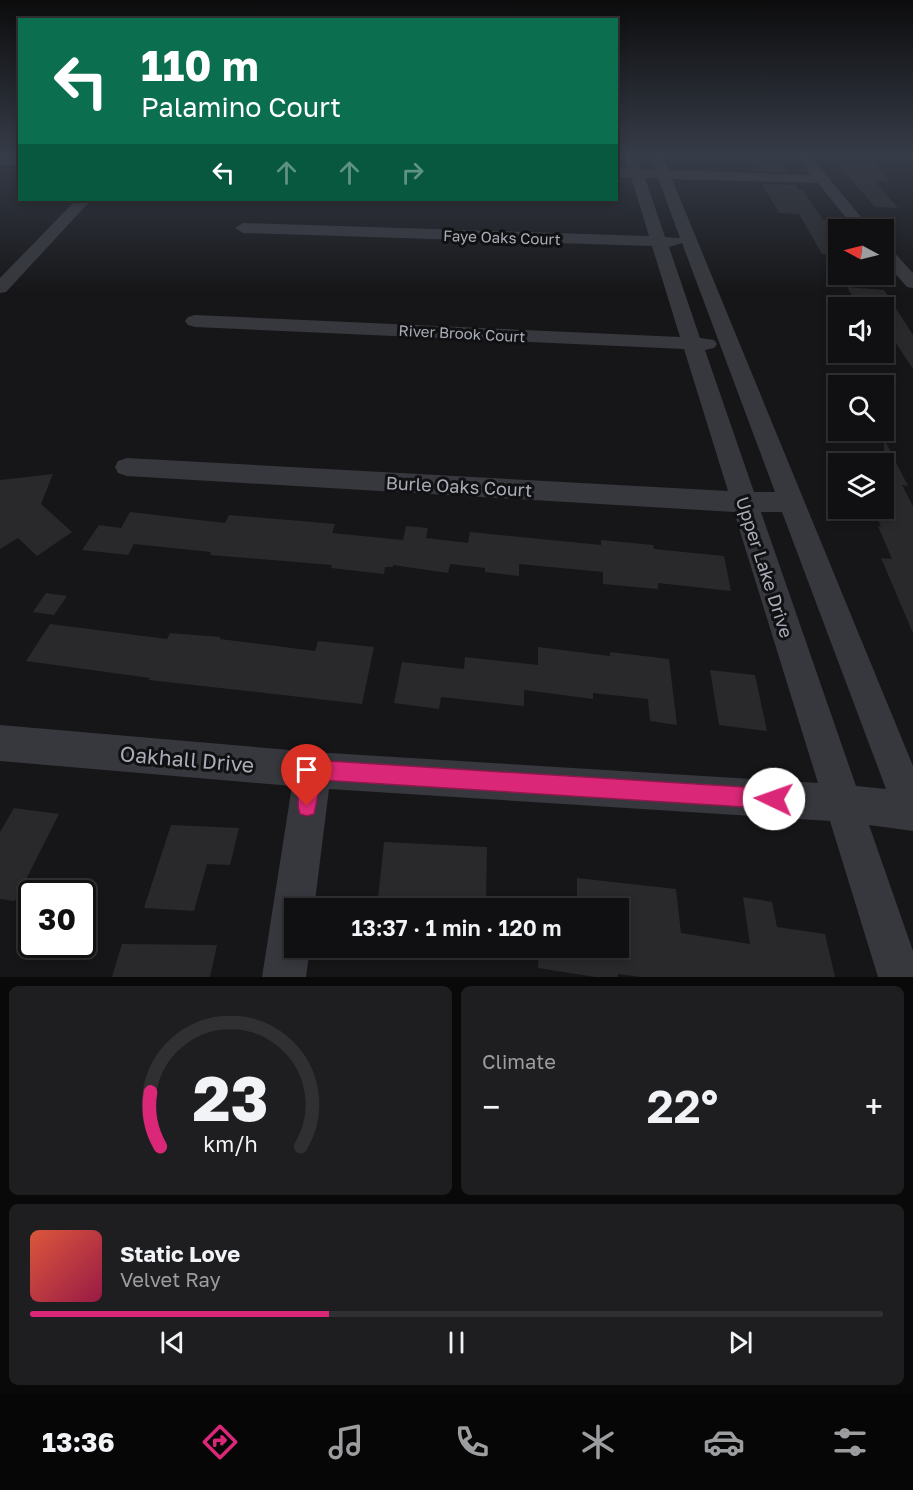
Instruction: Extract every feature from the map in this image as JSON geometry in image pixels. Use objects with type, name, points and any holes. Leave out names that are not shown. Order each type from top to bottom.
[{"type":"street","points":[[0,288],[82,202]]},
{"type":"street","name":"Upper Lake Drive","points":[[650,202],[691,343],[900,977]]},
{"type":"street","points":[[663,202],[689,243],[913,812]]},
{"type":"street","points":[[841,202],[856,219]]},
{"type":"street","name":"Faye Oaks Court","points":[[243,228],[689,243]]},
{"type":"street","points":[[894,263],[913,283]]},
{"type":"street","name":"River Brook Court","points":[[195,321],[730,345]]},
{"type":"street","name":"Burle Oaks Court","points":[[127,467],[744,502],[792,502]]},
{"type":"street","name":"Oakhall Drive","points":[[0,743],[313,770],[843,803],[913,812]]},
{"type":"street","points":[[284,977],[313,770]]},
{"type":"building","points":[[772,202],[811,202],[823,220],[828,221],[828,254],[822,254],[799,214],[779,213]]},
{"type":"building","points":[[870,202],[893,202],[898,208],[875,207]]},
{"type":"building","points":[[847,287],[884,290],[889,297],[853,297]]},
{"type":"building","points":[[894,306],[913,335],[913,369],[894,340]]},
{"type":"building","points":[[884,441],[885,441],[891,453],[884,453]]},
{"type":"building","points":[[894,459],[908,486],[902,485],[913,506],[913,633],[881,558],[892,559],[878,526],[881,527],[878,519],[894,519]]},
{"type":"building","points":[[53,474],[41,504],[72,532],[37,556],[18,538],[0,549],[0,480]]},
{"type":"building","points":[[130,512],[225,523],[229,515],[335,524],[332,533],[403,540],[406,526],[428,528],[426,538],[468,543],[470,532],[601,545],[601,540],[653,545],[654,549],[724,556],[731,591],[658,583],[658,589],[603,584],[603,572],[519,564],[519,576],[485,572],[485,568],[450,564],[448,573],[393,565],[393,567],[385,567],[384,574],[331,568],[332,565],[210,555],[211,552],[134,544],[128,555],[82,550],[99,525],[121,528]]},
{"type":"building","points":[[46,593],[67,596],[54,615],[33,612]]},
{"type":"building","points":[[50,624],[167,639],[170,633],[220,637],[220,639],[315,651],[318,641],[374,647],[362,704],[149,680],[150,678],[26,661]]},
{"type":"building","points":[[538,647],[610,656],[610,652],[669,659],[677,725],[650,721],[648,699],[593,693],[593,699],[524,690],[524,706],[441,697],[439,709],[394,703],[402,662],[464,669],[465,657],[538,665]]},
{"type":"building","points":[[710,670],[755,675],[767,731],[719,725]]},
{"type":"building","points":[[14,808],[59,814],[26,880],[18,880],[18,895],[15,901],[0,899],[0,832]]},
{"type":"building","points":[[171,825],[239,828],[230,865],[207,864],[194,911],[144,908]]},
{"type":"building","points":[[384,842],[487,847],[486,898],[378,898]]},
{"type":"building","points":[[577,878],[676,889],[681,933],[750,944],[743,897],[772,902],[777,927],[825,934],[835,977],[640,977],[618,974],[618,977],[595,977],[538,968],[538,958],[629,958],[629,898],[577,898]]},
{"type":"building","points":[[122,944],[217,945],[210,977],[112,977]]},
{"type":"route","points":[[307,806],[313,770],[774,799]]}]
